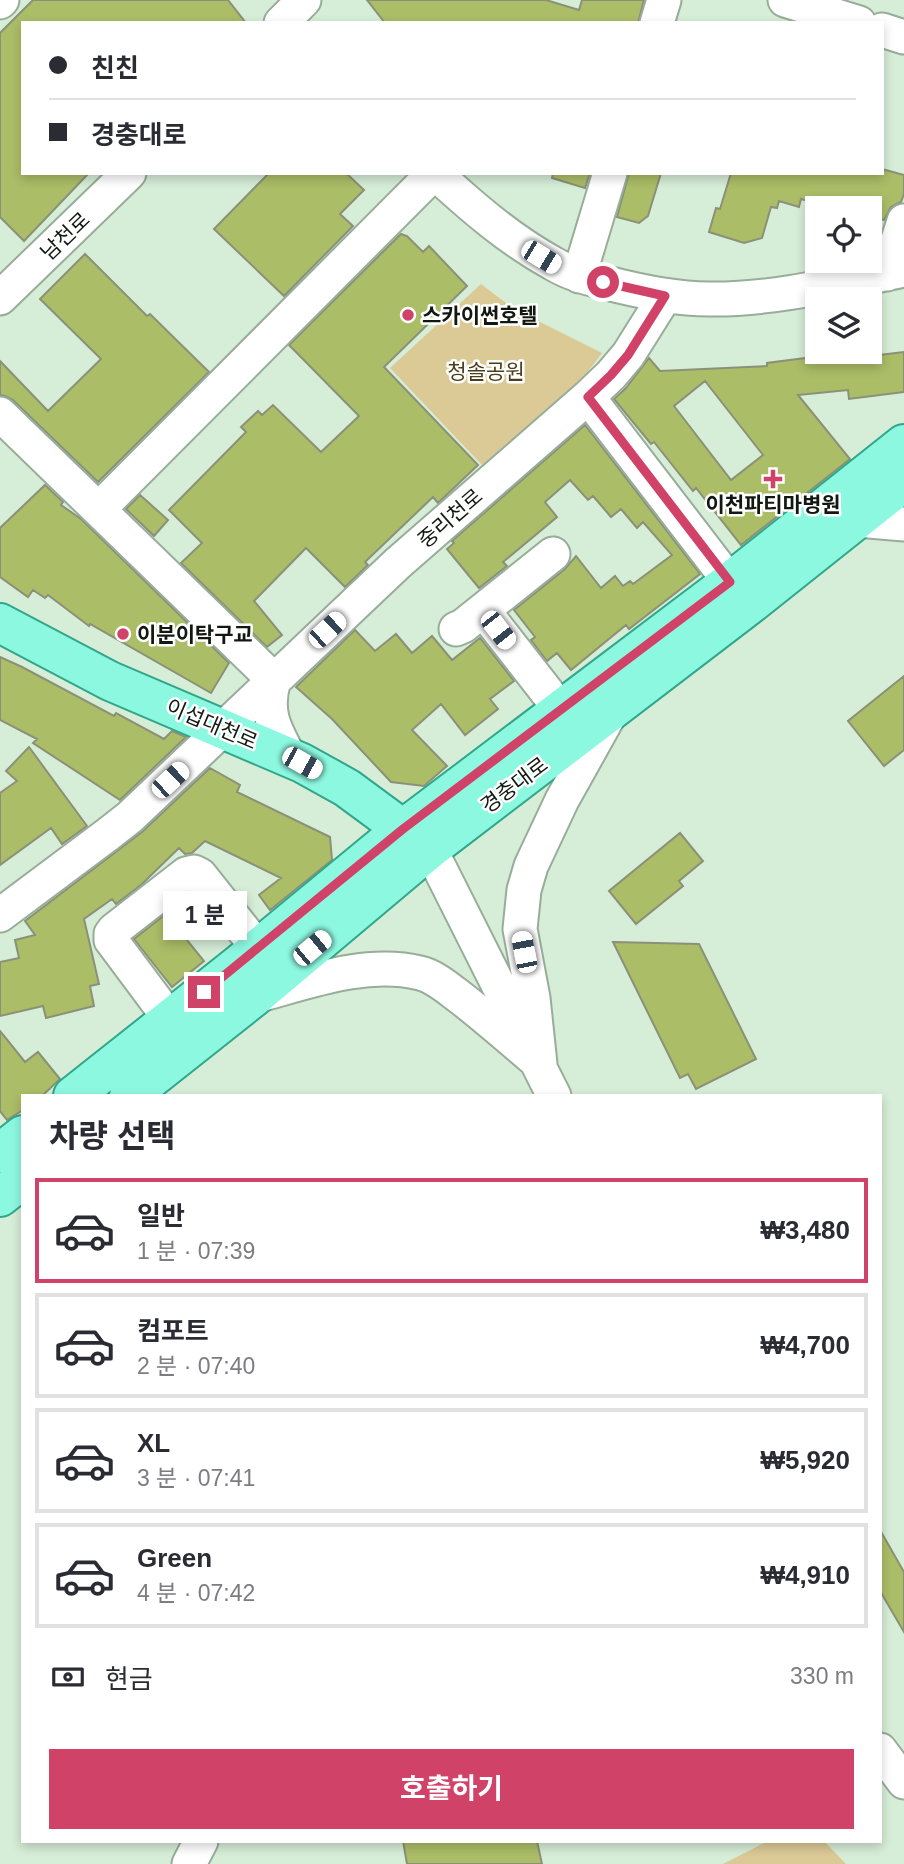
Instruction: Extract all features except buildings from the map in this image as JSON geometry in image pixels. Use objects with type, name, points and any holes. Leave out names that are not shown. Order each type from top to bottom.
[{"type":"main road","name":"경충대로","points":[[132,1094],[254,997],[417,839],[561,710],[730,582],[904,444]]},
{"type":"main road","name":"경충대로","points":[[76,1094],[258,948],[611,710],[904,482]]},
{"type":"main road","name":"이섭대천로","points":[[0,623],[110,681],[290,758],[347,788],[417,839]]},
{"type":"main road","points":[[0,1197],[10,1147]]},
{"type":"street","points":[[658,21],[664,0]]},
{"type":"street","points":[[785,0],[853,21]]},
{"type":"street","points":[[884,31],[904,37]]},
{"type":"street","name":"남천로","points":[[0,298],[127,175]]},
{"type":"street","points":[[99,509],[433,175]]},
{"type":"street","points":[[437,175],[477,211],[554,265],[579,276],[665,296],[710,299],[773,295],[895,272],[904,221]]},
{"type":"street","points":[[579,276],[609,175]]},
{"type":"street","name":"중리천로","points":[[0,915],[130,817],[398,563],[427,521],[588,397],[628,355],[665,296]]},
{"type":"street","points":[[588,397],[730,582]]},
{"type":"street","points":[[0,414],[274,680],[269,704],[271,720],[290,758]]},
{"type":"street","points":[[857,520],[904,524]]},
{"type":"street","points":[[553,554],[470,619],[561,710]]},
{"type":"street","points":[[540,1064],[533,998],[520,929],[524,890],[531,866],[562,800],[611,710]]},
{"type":"street","name":"이섭대천로","points":[[417,839],[554,1094]]},
{"type":"street","points":[[167,1021],[111,940],[114,930],[186,874],[194,872],[200,875],[258,948]]},
{"type":"street","points":[[254,997],[340,974],[382,968],[422,973],[447,987],[540,1064]]},
{"type":"street","name":"경충대로","points":[[61,1094],[143,1029],[167,1021]]},
{"type":"street","points":[[882,1753],[904,1782]]},
{"type":"street","points":[[189,1864],[200,1843]]},
{"type":"green space","name":"청솔공원","points":[[481,284],[514,309],[602,353],[584,377],[482,465],[390,368]]},
{"type":"green space","points":[[764,1843],[826,1843],[846,1864],[723,1864]]},
{"type":"place","name":"스카이썬호텔","points":[[408,315]]},
{"type":"place","name":"이천파티마병원","points":[[773,479]]},
{"type":"place","name":"이분이탁구교","points":[[123,634]]},
{"type":"route","points":[[204,992],[403,829],[730,582],[588,397],[628,355],[665,296],[603,282]]}]
